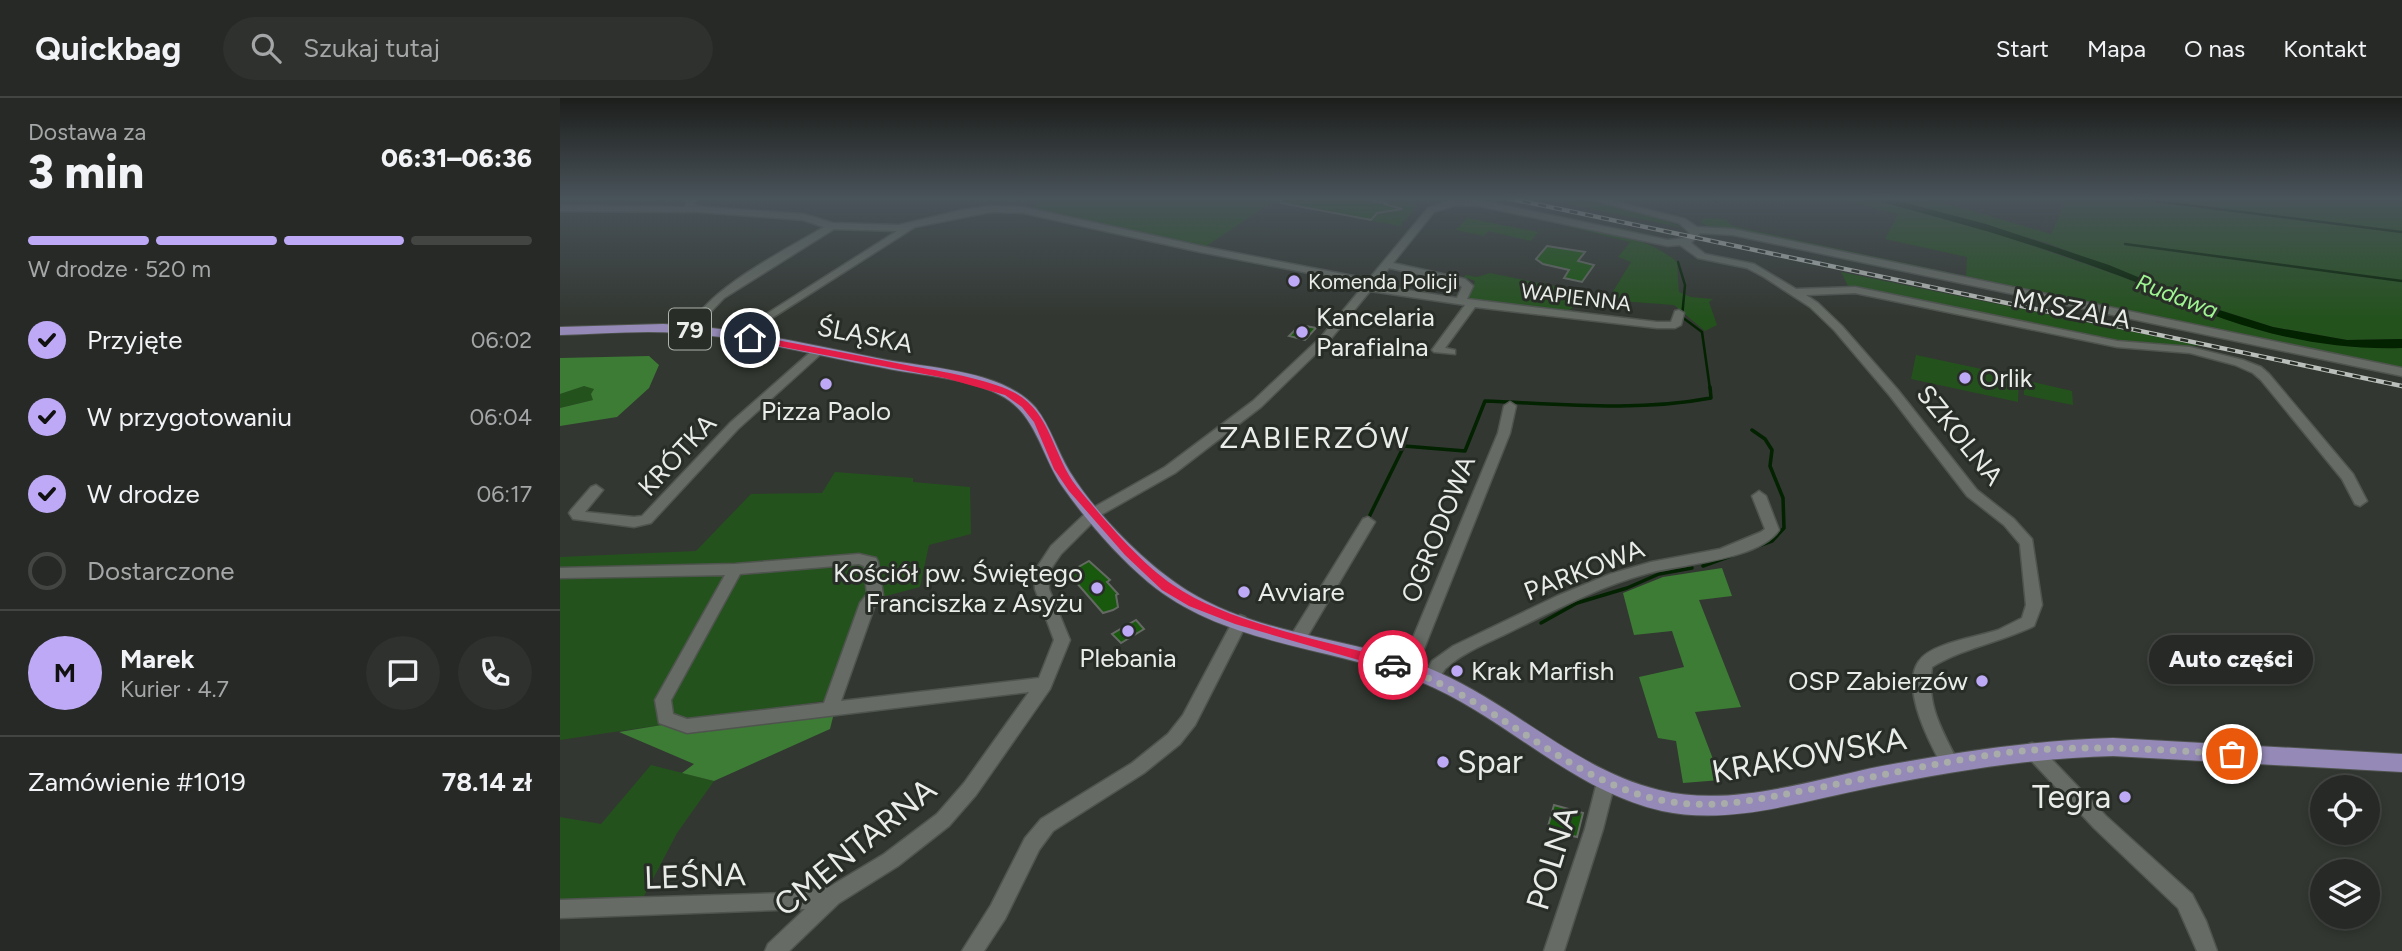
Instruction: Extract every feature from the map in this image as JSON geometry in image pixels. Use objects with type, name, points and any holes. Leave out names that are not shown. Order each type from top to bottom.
[{"type":"main road","name":"ŚLĄSKA","points":[[560,331],[695,329],[992,387],[1016,398],[1030,409],[1039,421],[1059,469],[1094,513]]},
{"type":"main road","name":"KRAKOWSKA","points":[[1094,513],[1167,587],[1200,607],[1431,678],[1488,708],[1606,782],[1663,801],[1711,806],[1736,804],[1949,762],[2032,750],[2113,747],[2402,763]]},
{"type":"street","points":[[695,329],[700,317],[720,296],[813,238]]},
{"type":"street","points":[[739,336],[893,238]]},
{"type":"street","name":"WAPIENNA","points":[[1149,238],[1368,285],[1466,303],[1668,326],[1675,325],[1679,313]]},
{"type":"street","name":"SZKOLNA","points":[[1094,513],[1170,470],[1257,404],[1323,341],[1407,238]]},
{"type":"street","name":"SZKOLNA","points":[[1645,238],[1682,243],[1702,256],[1756,268],[1795,292],[1838,328],[1894,393],[1972,493],[2009,522],[2027,543],[2034,605],[2029,622],[2003,635],[1944,652],[1925,664],[1921,700],[1932,732],[1949,762]]},
{"type":"street","points":[[1682,243],[1692,238]]},
{"type":"street","points":[[1759,238],[2402,372]]},
{"type":"street","points":[[1385,264],[1461,281],[1468,286],[1466,303],[1438,350],[1451,352]]},
{"type":"street","name":"MYSZALA","points":[[1795,292],[1856,290],[2118,344],[2190,350],[2239,362],[2265,377],[2348,477],[2360,500]]},
{"type":"street","name":"KRÓTKA","points":[[596,490],[578,509],[576,513],[579,516],[634,522],[646,520],[734,426],[818,351]]},
{"type":"street","name":"OGRODOWA","points":[[1408,669],[1504,433],[1510,406]]},
{"type":"street","name":"PARKOWA","points":[[1431,678],[1438,666],[1459,650],[1562,600],[1615,578],[1651,567],[1723,554],[1766,536],[1772,530],[1771,522],[1759,496]]},
{"type":"street","name":"CMENTARNA","points":[[775,951],[832,897],[891,860],[943,820],[970,789],[1044,684],[1062,640],[1042,589],[1041,572],[1056,550],[1094,513]]},
{"type":"street","points":[[1298,638],[1319,599],[1336,578],[1368,522]]},
{"type":"street","points":[[560,573],[735,569],[859,559],[871,562],[875,595],[868,603],[830,709]]},
{"type":"street","points":[[735,569],[663,701],[665,718],[687,726],[1044,684]]},
{"type":"street","points":[[972,951],[998,912],[1032,844],[1048,825],[1138,768],[1174,739],[1189,720],[1240,621]]},
{"type":"street","points":[[2032,750],[2100,822],[2185,901],[2207,951]]},
{"type":"street","name":"POLNA","points":[[1554,951],[1594,829],[1606,782]]},
{"type":"street","name":"LEŚNA","points":[[560,909],[787,902],[832,897]]},
{"type":"shaded area","points":[[1164,238],[1219,238],[1205,247]]},
{"type":"shaded area","points":[[1613,238],[1635,239],[1677,262],[1679,292],[1691,297],[1713,299],[1709,302],[1717,325],[1705,331],[1674,305],[1592,299],[1609,298],[1631,262],[1618,257],[1630,242]]},
{"type":"shaded area","points":[[1765,238],[1787,238],[1966,276],[1967,257],[1885,239],[2010,238],[2123,277],[2225,319],[2267,332],[2354,346],[2402,348],[2402,368]]},
{"type":"shaded area","points":[[2029,238],[2402,238],[2402,339],[2347,340],[2273,327],[2213,308]]},
{"type":"shaded area","points":[[1841,272],[2202,346],[2126,343],[1848,286]]},
{"type":"shaded area","points":[[1490,273],[1554,286],[1581,296],[1571,309],[1564,312],[1469,298],[1475,281],[1464,277]]},
{"type":"shaded area","name":"Orlik","points":[[1916,355],[2019,377],[2018,402],[1911,379]]},
{"type":"shaded area","points":[[2024,380],[2072,391],[2073,405],[2024,395]]},
{"type":"shaded area","points":[[583,386],[594,387],[593,400],[560,408],[560,394]]},
{"type":"shaded area","points":[[835,472],[913,478],[913,482],[970,487],[971,534],[929,545],[920,587],[867,601],[824,701],[560,740],[560,557],[696,551],[751,494],[822,493]]},
{"type":"shaded area","points":[[651,765],[714,781],[677,833],[642,900],[560,902],[560,817],[601,824]]},
{"type":"green space","points":[[649,356],[659,365],[649,388],[617,417],[560,426],[560,408],[593,400],[591,394],[594,389],[584,386],[560,394],[560,358]]},
{"type":"green space","points":[[1722,568],[1732,596],[1699,600],[1741,707],[1695,712],[1721,780],[1683,783],[1676,741],[1658,738],[1639,677],[1684,667],[1672,631],[1634,635],[1623,593],[1663,577]]},
{"type":"green space","points":[[834,713],[830,729],[714,781],[682,773],[694,764],[619,732],[668,724],[681,731]]},
{"type":"water","name":"Rudawa","points":[[2007,238],[2027,238],[2109,265],[2213,308],[2273,327],[2347,340],[2402,339],[2402,348],[2334,345],[2267,332],[2197,309],[2133,281]]},
{"type":"building","points":[[1547,246],[1585,252],[1578,261],[1594,265],[1582,282],[1564,278],[1569,270],[1543,264],[1536,259]]},
{"type":"building","name":"Kancelaria Parafialna","points":[[1300,325],[1316,328],[1305,340],[1289,336]]},
{"type":"building","name":"Kościół pw. Świętego Franciszka z Asyżu","points":[[1089,561],[1110,580],[1107,582],[1118,594],[1118,607],[1113,610],[1103,613],[1068,573]]},
{"type":"building","name":"Plebania","points":[[1136,620],[1144,629],[1121,643],[1112,634]]},
{"type":"building","points":[[1554,805],[1583,813],[1577,837],[1547,830]]},
{"type":"waterway","points":[[2125,244],[2402,281]]},
{"type":"waterway","points":[[1678,262],[1685,285],[1682,317],[1702,332],[1710,389]]},
{"type":"waterway","points":[[1368,519],[1404,446],[1465,451],[1485,401],[1598,406],[1655,405],[1711,398],[1710,387]]},
{"type":"waterway","points":[[1703,566],[1772,541],[1784,528],[1783,498],[1770,466],[1772,450],[1765,439],[1752,430]]},
{"type":"waterway","points":[[1541,623],[1577,603],[1627,588],[1659,574],[1692,568]]},
{"type":"railway","points":[[1697,238],[2402,386]]},
{"type":"way so far","points":[[1393,665],[1431,678],[1488,708],[1606,782],[1637,794],[1688,805],[1736,804],[2009,752],[2113,747],[2232,754]]},
{"type":"place","name":"Komenda Policji","points":[[1294,281]]},
{"type":"place","name":"Kancelaria Parafialna","points":[[1302,332]]},
{"type":"place","name":"Orlik","points":[[1965,378]]},
{"type":"place","name":"Pizza Paolo","points":[[826,384]]},
{"type":"place","name":"Kościół pw. Świętego Franciszka z Asyżu","points":[[1097,588]]},
{"type":"place","name":"Avviare","points":[[1244,592]]},
{"type":"place","name":"Plebania","points":[[1128,631]]},
{"type":"place","name":"Krak Marfish","points":[[1457,671]]},
{"type":"place","name":"OSP Zabierzów","points":[[1982,681]]},
{"type":"place","name":"Auto części","points":[[2232,754]]},
{"type":"place","name":"Spar","points":[[1443,762]]},
{"type":"place","name":"Tegra","points":[[2125,797]]},
{"type":"district","name":"ZABIERZÓW","points":[[1315,437]]},
{"type":"route","points":[[750,338],[946,375],[1009,393],[1026,405],[1039,421],[1066,480],[1154,577],[1178,595],[1208,610],[1240,621],[1393,665]]}]
